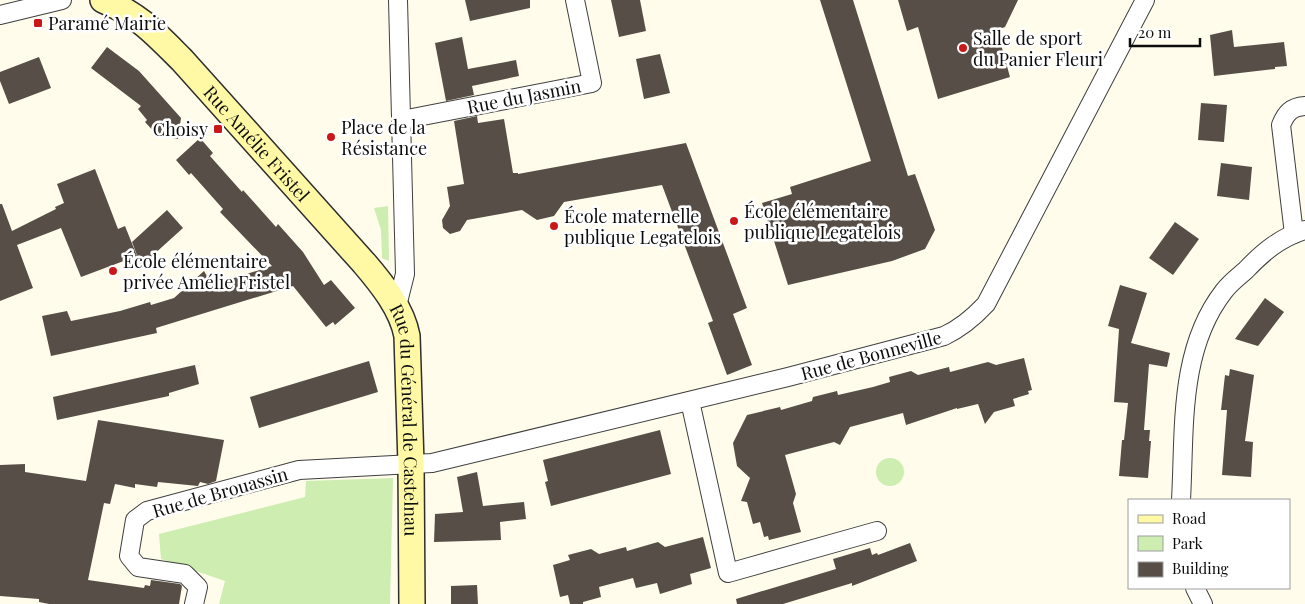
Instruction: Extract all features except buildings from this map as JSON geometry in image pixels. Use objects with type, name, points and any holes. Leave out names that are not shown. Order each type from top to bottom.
[{"type":"main road","name":"Rue Amélie Fristel","points":[[103,0],[136,16],[159,36],[364,263],[381,283],[395,307]]},
{"type":"main road","name":"Rue du Général de Castelnau","points":[[395,307],[404,323],[407,336],[411,464],[412,604]]},
{"type":"street","points":[[0,15],[62,0]]},
{"type":"street","name":"Rue du Général de Castelnau","points":[[395,307],[405,274],[398,0]]},
{"type":"street","name":"Rue du Jasmin","points":[[402,120],[592,83],[574,0]]},
{"type":"street","name":"Rue de Bonneville","points":[[411,464],[432,462],[788,377],[944,336],[960,329],[986,304],[1145,0]]},
{"type":"street","points":[[1181,499],[1186,391],[1196,346],[1208,317],[1224,290],[1266,249],[1299,232],[1281,125],[1286,113],[1296,107],[1305,106]]},
{"type":"street","points":[[690,401],[728,573],[877,531]]},
{"type":"street","name":"Rue de Brouassin","points":[[194,604],[198,588],[186,574],[138,567],[129,556],[135,520],[147,511],[299,470],[411,464]]},
{"type":"street","points":[[1196,589],[1203,604]]},
{"type":"green space","points":[[388,206],[389,261],[382,258],[381,230],[374,208]]},
{"type":"green space","points":[[890,458],[900,462],[904,472],[900,482],[890,486],[880,482],[876,472],[880,462]]},
{"type":"green space","points":[[393,478],[390,604],[219,604],[225,581],[161,559],[159,534],[305,497],[306,481]]},
{"type":"place","name":"Paramé Mairie","points":[[38,23]]},
{"type":"place","name":"Salle de sport du Panier Fleuri","points":[[963,48]]},
{"type":"place","name":"Choisy","points":[[218,129]]},
{"type":"place","name":"Place de la Résistance","points":[[331,137]]},
{"type":"place","name":"École élémentaire publique Legatelois","points":[[734,221]]},
{"type":"place","name":"École maternelle publique Legatelois","points":[[554,226]]},
{"type":"place","name":"École élémentaire privée Amélie Fristel","points":[[113,271]]}]
